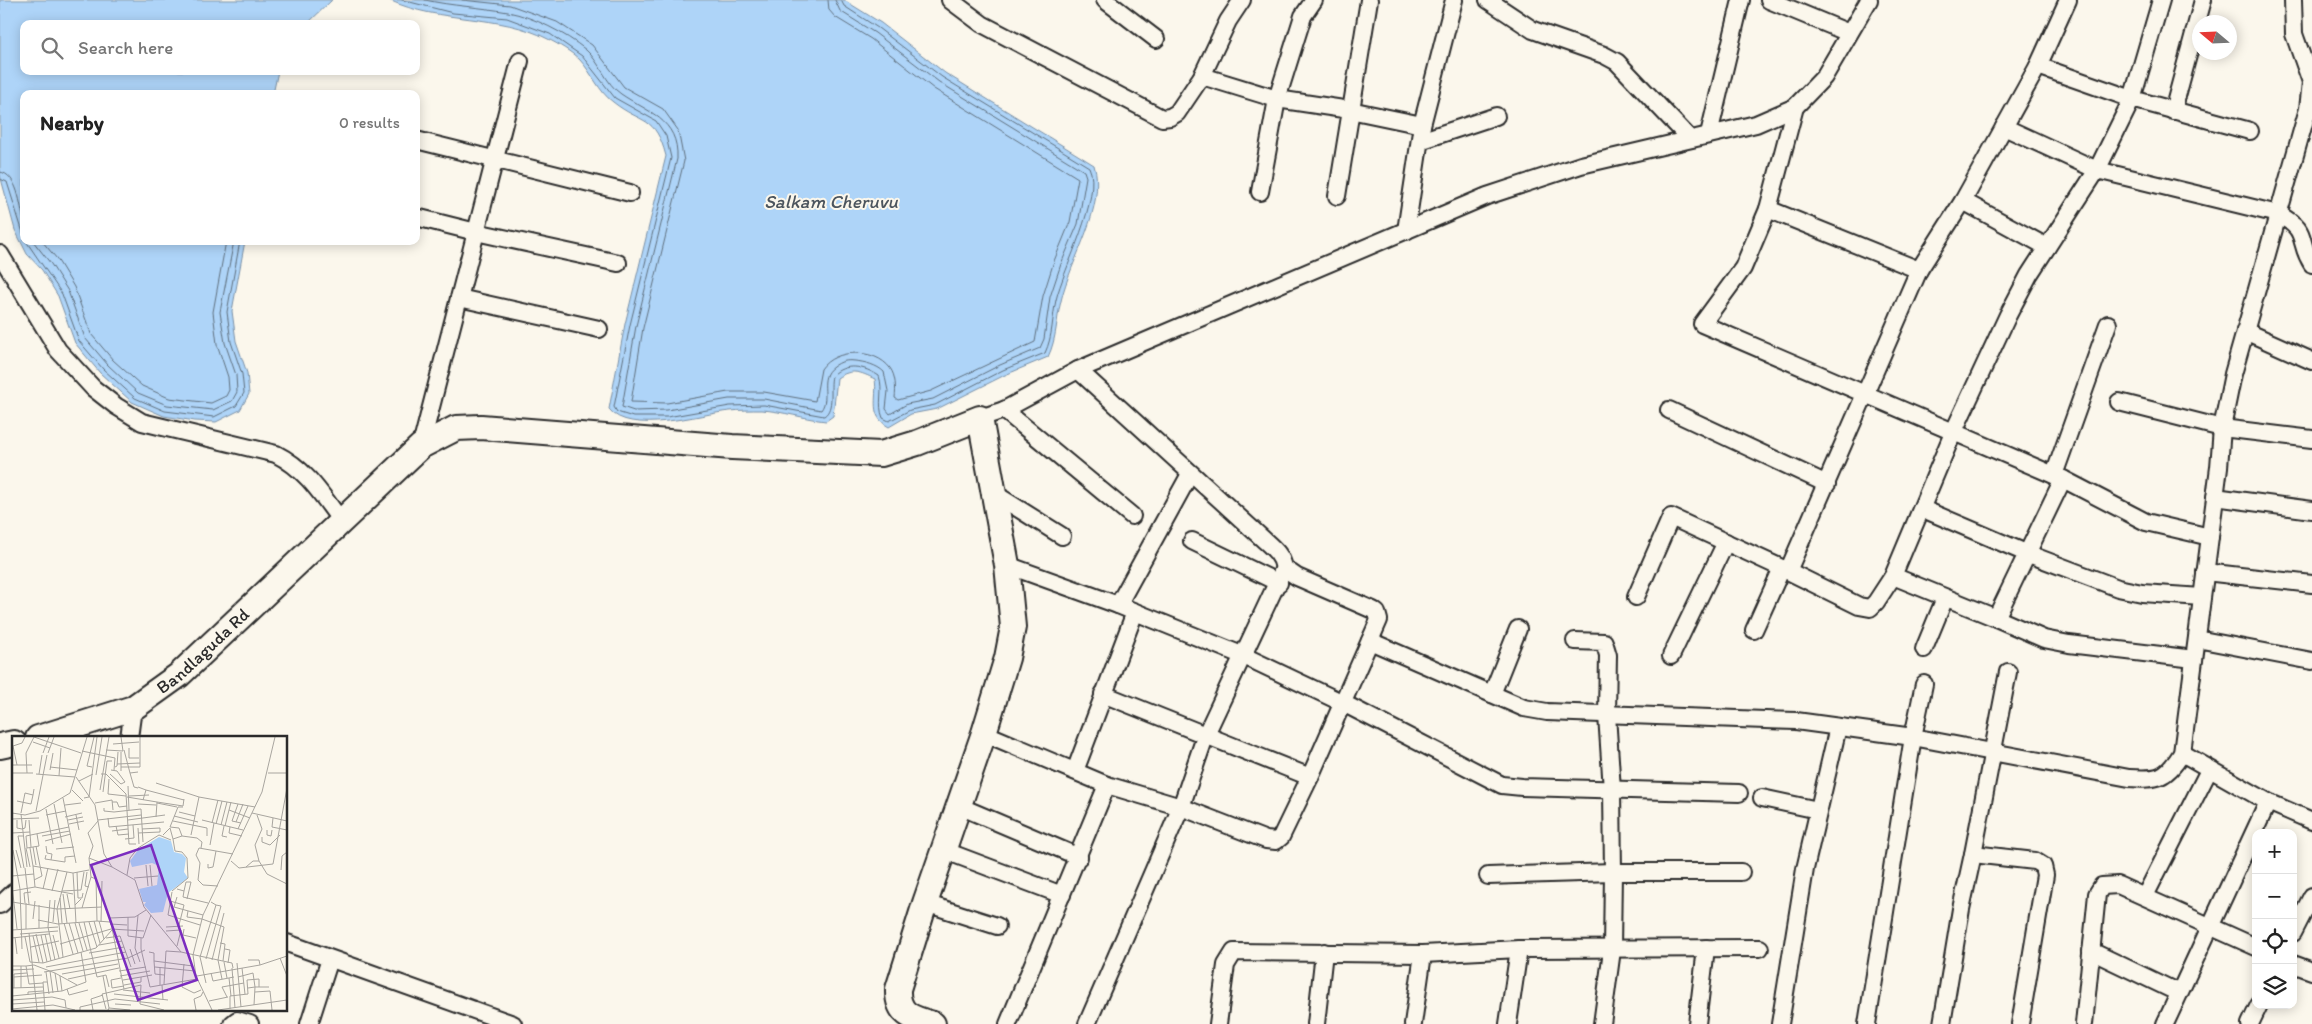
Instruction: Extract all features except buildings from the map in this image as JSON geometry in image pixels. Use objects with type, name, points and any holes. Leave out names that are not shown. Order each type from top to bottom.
[{"type":"street","points":[[1105,0],[1156,39]]},
{"type":"street","points":[[954,1],[982,24],[1162,118],[1170,117],[1177,113],[1202,76],[1228,21],[1242,0]]},
{"type":"street","points":[[1260,192],[1277,99],[1303,16],[1314,0]]},
{"type":"street","points":[[1337,196],[1369,0]]},
{"type":"street","points":[[1406,231],[1422,125],[1454,0]]},
{"type":"street","points":[[1488,0],[1532,30],[1604,55],[1617,62],[1690,139]]},
{"type":"street","points":[[1709,134],[1740,0]]},
{"type":"street","points":[[1769,0],[1848,32]]},
{"type":"street","points":[[933,1024],[915,1018],[902,1010],[897,1003],[898,989],[925,902],[984,733],[1013,627],[1007,565],[980,418],[1004,410],[1078,370],[1487,196],[1571,168],[1756,124],[1795,106],[1824,77],[1848,32],[1869,0]]},
{"type":"street","points":[[1754,630],[1827,484],[1920,270],[1963,201],[2038,66],[2068,0]]},
{"type":"street","points":[[1636,597],[1671,517],[1859,606],[1870,608],[1893,576],[1954,433],[2008,315],[2048,246],[2097,170],[2132,99],[2161,0]]},
{"type":"street","points":[[2173,111],[2203,0]]},
{"type":"street","points":[[1370,641],[1524,708],[1547,712],[1796,721],[1913,737],[2129,778],[2154,780],[2173,768],[2182,753],[2222,428],[2232,374],[2308,109],[2311,82],[2294,34],[2293,0]]},
{"type":"street","points":[[422,446],[520,61]]},
{"type":"street","points":[[2038,66],[2132,99],[2250,131]]},
{"type":"street","points":[[1202,76],[1277,99],[1350,110],[1422,125]]},
{"type":"street","points":[[1795,106],[1768,209],[1743,268],[1702,324],[2059,477],[2146,522],[2210,537]]},
{"type":"street","points":[[1420,142],[1496,116]]},
{"type":"street","points":[[2004,127],[2097,170],[2278,214],[2293,222],[2302,235],[2306,254],[2312,264]]},
{"type":"street","points":[[420,141],[630,193]]},
{"type":"street","points":[[1963,201],[2048,246]]},
{"type":"street","points":[[1768,209],[1920,270]]},
{"type":"street","points":[[420,218],[618,263]]},
{"type":"street","points":[[0,254],[58,350],[93,388],[116,406],[142,422],[276,454],[290,461],[307,475],[341,521]]},
{"type":"street","points":[[459,298],[599,329]]},
{"type":"street","points":[[1996,618],[2059,477],[2108,324]]},
{"type":"street","points":[[2245,331],[2312,360]]},
{"type":"street","points":[[1078,370],[1278,553],[1283,560],[1281,575],[1206,734],[1181,807],[1087,1024]]},
{"type":"street","points":[[2119,402],[2222,428],[2312,439]]},
{"type":"street","points":[[1004,410],[1132,516]]},
{"type":"street","points":[[1670,410],[1827,484]]},
{"type":"street","name":"Bandlaguda Rd","points":[[44,736],[133,708],[179,675],[422,446],[456,428],[489,427],[732,446],[881,454],[917,443],[980,418]]},
{"type":"street","points":[[1118,605],[1190,474]]},
{"type":"street","points":[[995,494],[1062,536]]},
{"type":"street","points":[[2214,497],[2312,510]]},
{"type":"street","points":[[1923,509],[2026,553],[2118,588],[2142,593],[2202,597]]},
{"type":"street","points":[[984,733],[1107,785],[1181,807],[1266,840],[1276,841],[1281,837],[1310,777],[1379,620],[1377,613],[1297,577],[1281,575],[1192,541]]},
{"type":"street","points":[[1671,656],[1726,542]]},
{"type":"street","points":[[1007,565],[1118,605],[1244,656],[1343,703],[1502,785],[1739,793]]},
{"type":"street","points":[[2205,572],[2312,584]]},
{"type":"street","points":[[1893,576],[2044,639],[2069,644],[2194,658]]},
{"type":"street","points":[[1924,649],[1945,598]]},
{"type":"street","points":[[1074,771],[1135,612]]},
{"type":"street","points":[[1492,694],[1518,629]]},
{"type":"street","points":[[2197,639],[2312,661]]},
{"type":"street","points":[[1575,642],[1600,641],[1606,647],[1607,715],[1612,790],[1613,872],[1612,950],[1602,1024]]},
{"type":"street","points":[[1942,1024],[1961,909],[2008,672]]},
{"type":"street","points":[[1867,1024],[1913,737],[1924,684]]},
{"type":"street","points":[[1103,694],[1310,777]]},
{"type":"street","points":[[129,736],[133,708]]},
{"type":"street","points":[[1780,1024],[1805,869],[1838,727]]},
{"type":"street","points":[[2182,753],[2268,802],[2312,821]]},
{"type":"street","points":[[2145,896],[2209,770]]},
{"type":"street","points":[[1008,1024],[1107,785]]},
{"type":"street","points":[[1762,798],[1818,810]]},
{"type":"street","points":[[2165,1024],[2268,802]]},
{"type":"street","points":[[959,806],[1079,856]]},
{"type":"street","points":[[943,850],[1062,895]]},
{"type":"street","points":[[1973,854],[2035,861],[2043,866],[2045,875],[2020,1024]]},
{"type":"street","points":[[1488,876],[1613,872],[1741,872]]},
{"type":"street","points":[[2084,1024],[2097,894],[2102,886],[2118,885],[2252,945]]},
{"type":"street","points":[[0,904],[12,894]]},
{"type":"street","points":[[2297,926],[2312,896]]},
{"type":"street","points":[[925,902],[997,926]]},
{"type":"street","points":[[288,943],[482,1019],[513,1024]]},
{"type":"street","points":[[1697,1024],[1706,948]]},
{"type":"street","points":[[1218,1024],[1226,965],[1234,952],[1423,954],[1519,949],[1760,948]]},
{"type":"street","points":[[1508,1024],[1519,949]]},
{"type":"street","points":[[2091,951],[2179,993]]},
{"type":"street","points":[[1316,1024],[1324,952]]},
{"type":"street","points":[[1413,1024],[1423,954]]},
{"type":"street","points":[[309,1024],[330,959]]},
{"type":"street","points":[[2297,965],[2312,971]]},
{"type":"street","points":[[2250,1024],[2257,1009]]},
{"type":"street","points":[[232,1024],[236,1020],[250,1024]]},
{"type":"water","points":[[0,0],[332,0],[311,20],[20,20],[20,75],[277,75],[274,90],[20,90],[20,240],[15,230],[0,175]]},
{"type":"water","name":"Salkam Cheruvu","points":[[389,0],[844,0],[881,23],[945,73],[1094,165],[1097,181],[1092,215],[1066,285],[1048,357],[1005,375],[937,409],[911,414],[889,427],[882,422],[876,412],[875,379],[856,372],[847,373],[837,378],[833,416],[826,421],[761,410],[730,411],[684,419],[648,422],[632,421],[619,417],[609,409],[625,324],[666,156],[657,133],[646,122],[608,98],[580,60],[548,39],[510,25],[428,13],[408,8]]},
{"type":"water","points":[[22,245],[244,245],[232,311],[236,341],[247,373],[249,394],[240,410],[216,422],[195,421],[164,416],[132,402],[100,373],[75,343],[58,296],[42,270],[27,254]]}]
